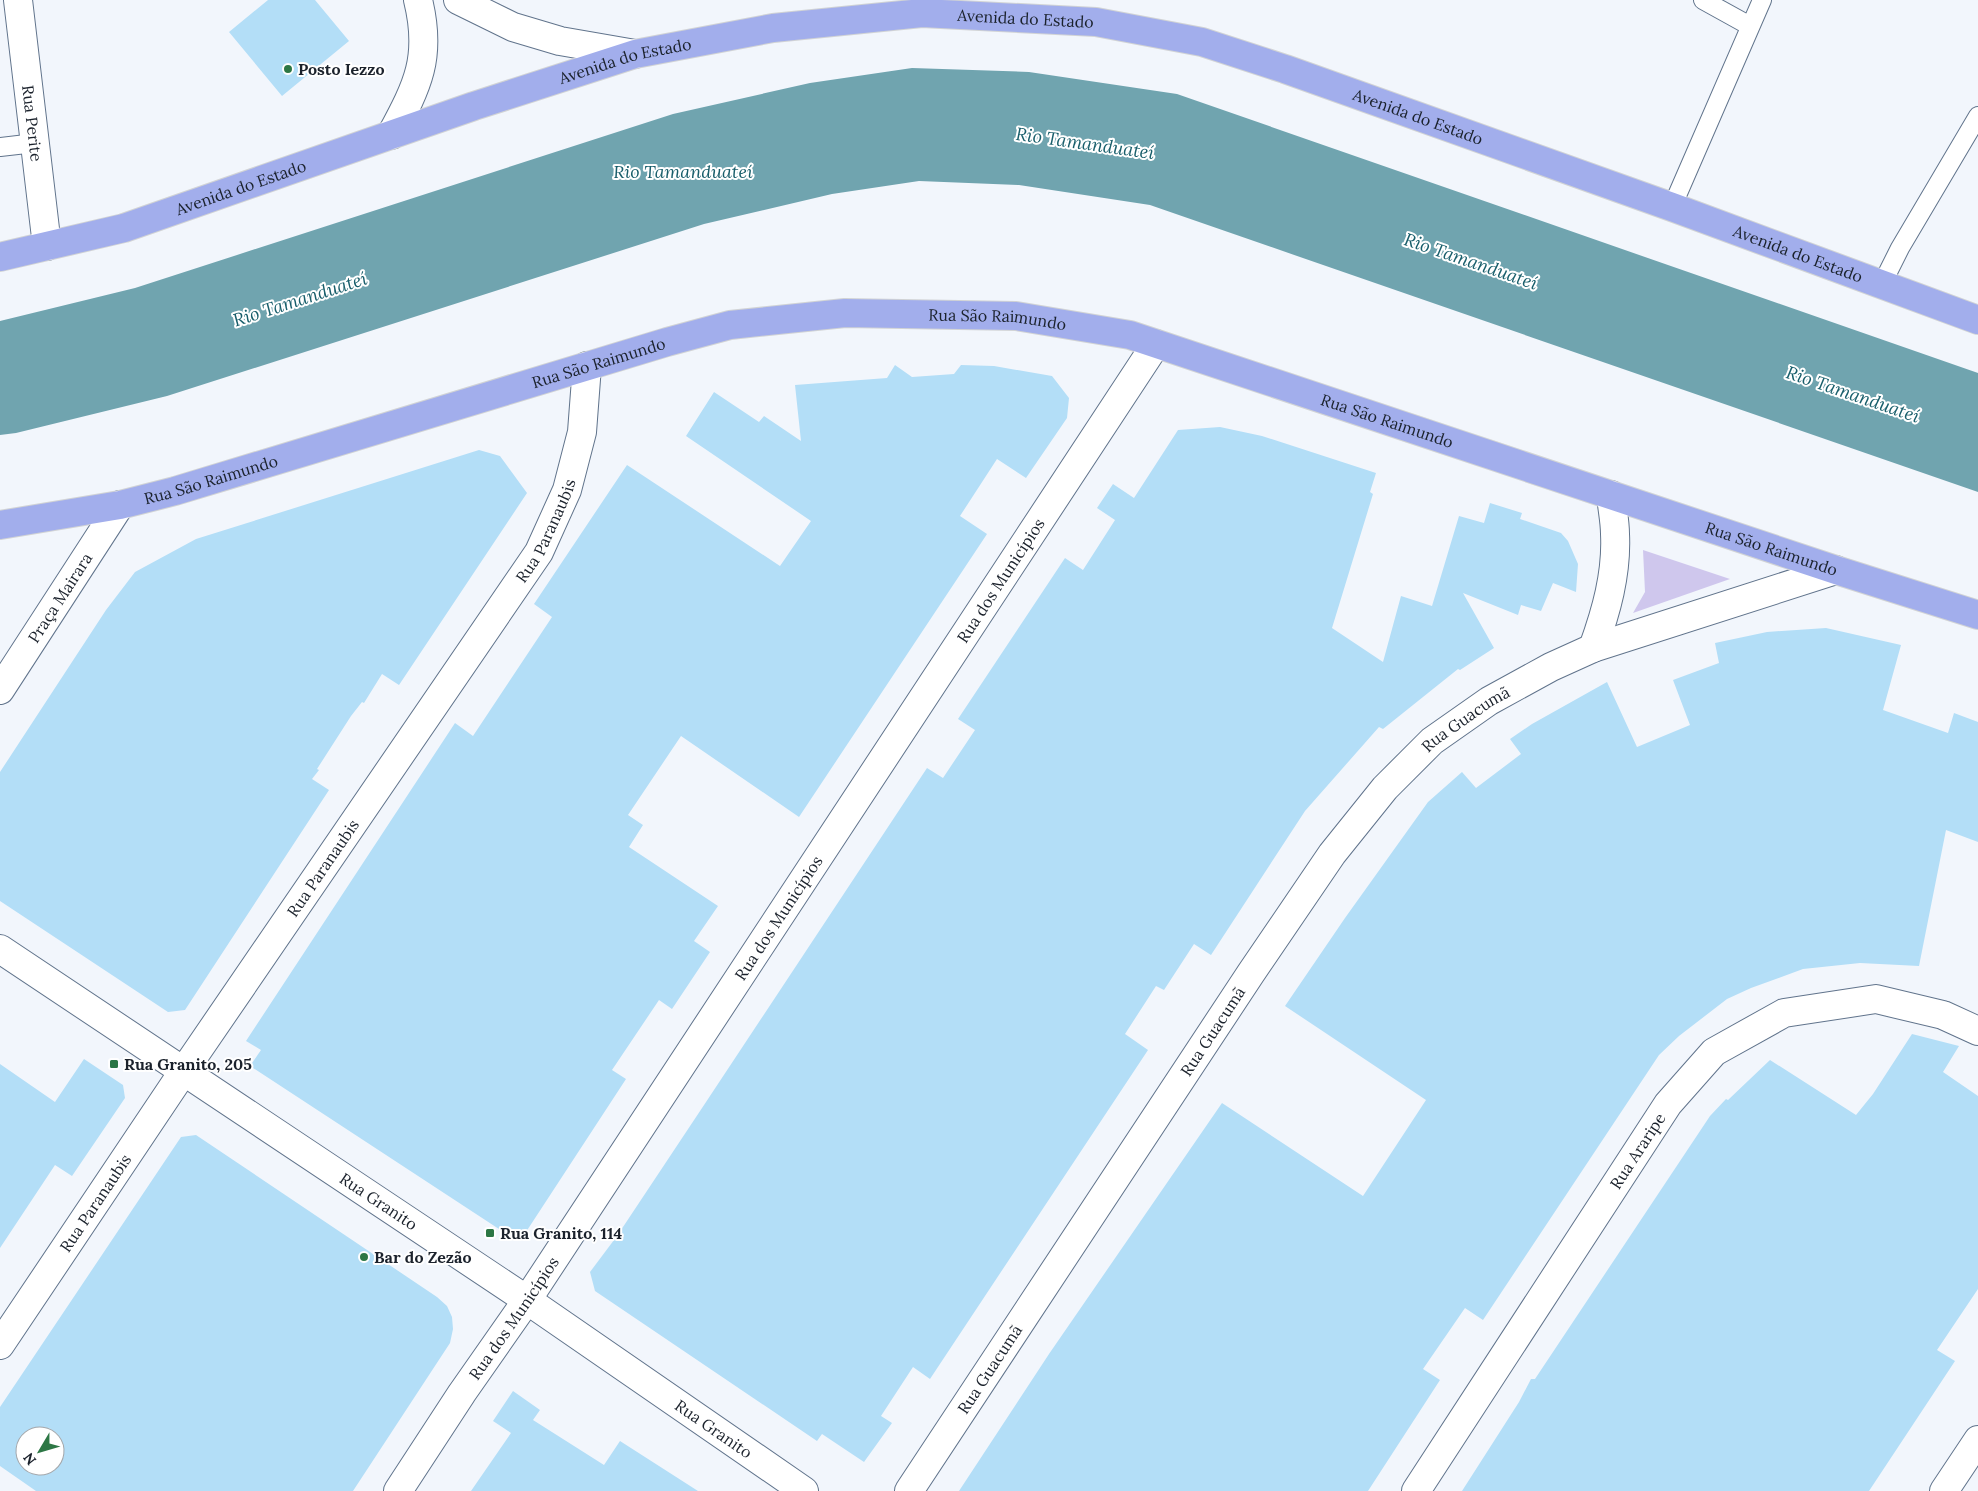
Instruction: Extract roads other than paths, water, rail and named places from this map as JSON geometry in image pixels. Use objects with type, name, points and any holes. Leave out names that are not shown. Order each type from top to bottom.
[{"type":"highway","name":"Avenida do Estado","points":[[0,257],[124,228],[391,135],[635,54],[773,28],[922,13],[1096,22],[1202,42],[1285,69],[1672,207],[1978,320]]},
{"type":"highway","name":"Rua São Raimundo","points":[[0,525],[120,505],[185,488],[587,366],[730,325],[845,313],[1016,316],[1130,335],[1836,570],[1978,615]]},
{"type":"street","name":"Rua Perite","points":[[18,0],[47,246]]},
{"type":"street","points":[[391,135],[416,86],[422,60],[424,25],[418,0]]},
{"type":"street","points":[[458,0],[513,27],[551,38],[635,54]]},
{"type":"street","name":"Rua dos Municípios","points":[[398,1491],[462,1392],[527,1300],[1156,344]]},
{"type":"street","name":"Rua Paranaubis","points":[[0,1345],[182,1072],[539,552],[570,480],[582,432],[587,366]]},
{"type":"street","points":[[1593,648],[1606,613],[1614,570],[1616,535],[1611,495]]},
{"type":"street","name":"Praça Mairara","points":[[0,690],[120,505]]},
{"type":"street","name":"Rua Guacumã","points":[[909,1491],[1332,854],[1385,788],[1432,741],[1489,701],[1551,667],[1593,648],[1836,570]]},
{"type":"street","name":"Rua Granito","points":[[0,949],[527,1300],[804,1491]]},
{"type":"street","name":"Rua Araripe","points":[[1416,1491],[1668,1104],[1714,1052],[1784,1012],[1876,999],[1943,1015],[1978,1032]]},
{"type":"street","points":[[1944,1491],[1978,1440]]},
{"type":"lane","points":[[1703,0],[1750,26]]},
{"type":"lane","points":[[1672,207],[1762,0]]},
{"type":"lane","points":[[1882,284],[1900,248],[1978,116]]},
{"type":"lane","points":[[0,147],[35,143]]},
{"type":"water","name":"Rio Tamanduateí","points":[[912,68],[1029,72],[1177,94],[1978,373],[1978,492],[1150,205],[1019,185],[919,181],[832,194],[704,224],[167,396],[16,433],[0,435],[0,321],[135,288],[673,114],[810,83]]},
{"type":"place","name":"Posto Iezzo","points":[[288,69]]},
{"type":"place","name":"Rua Granito, 205","points":[[114,1064]]},
{"type":"place","name":"Rua Granito, 114","points":[[490,1233]]},
{"type":"place","name":"Bar do Zezão","points":[[364,1257]]}]
